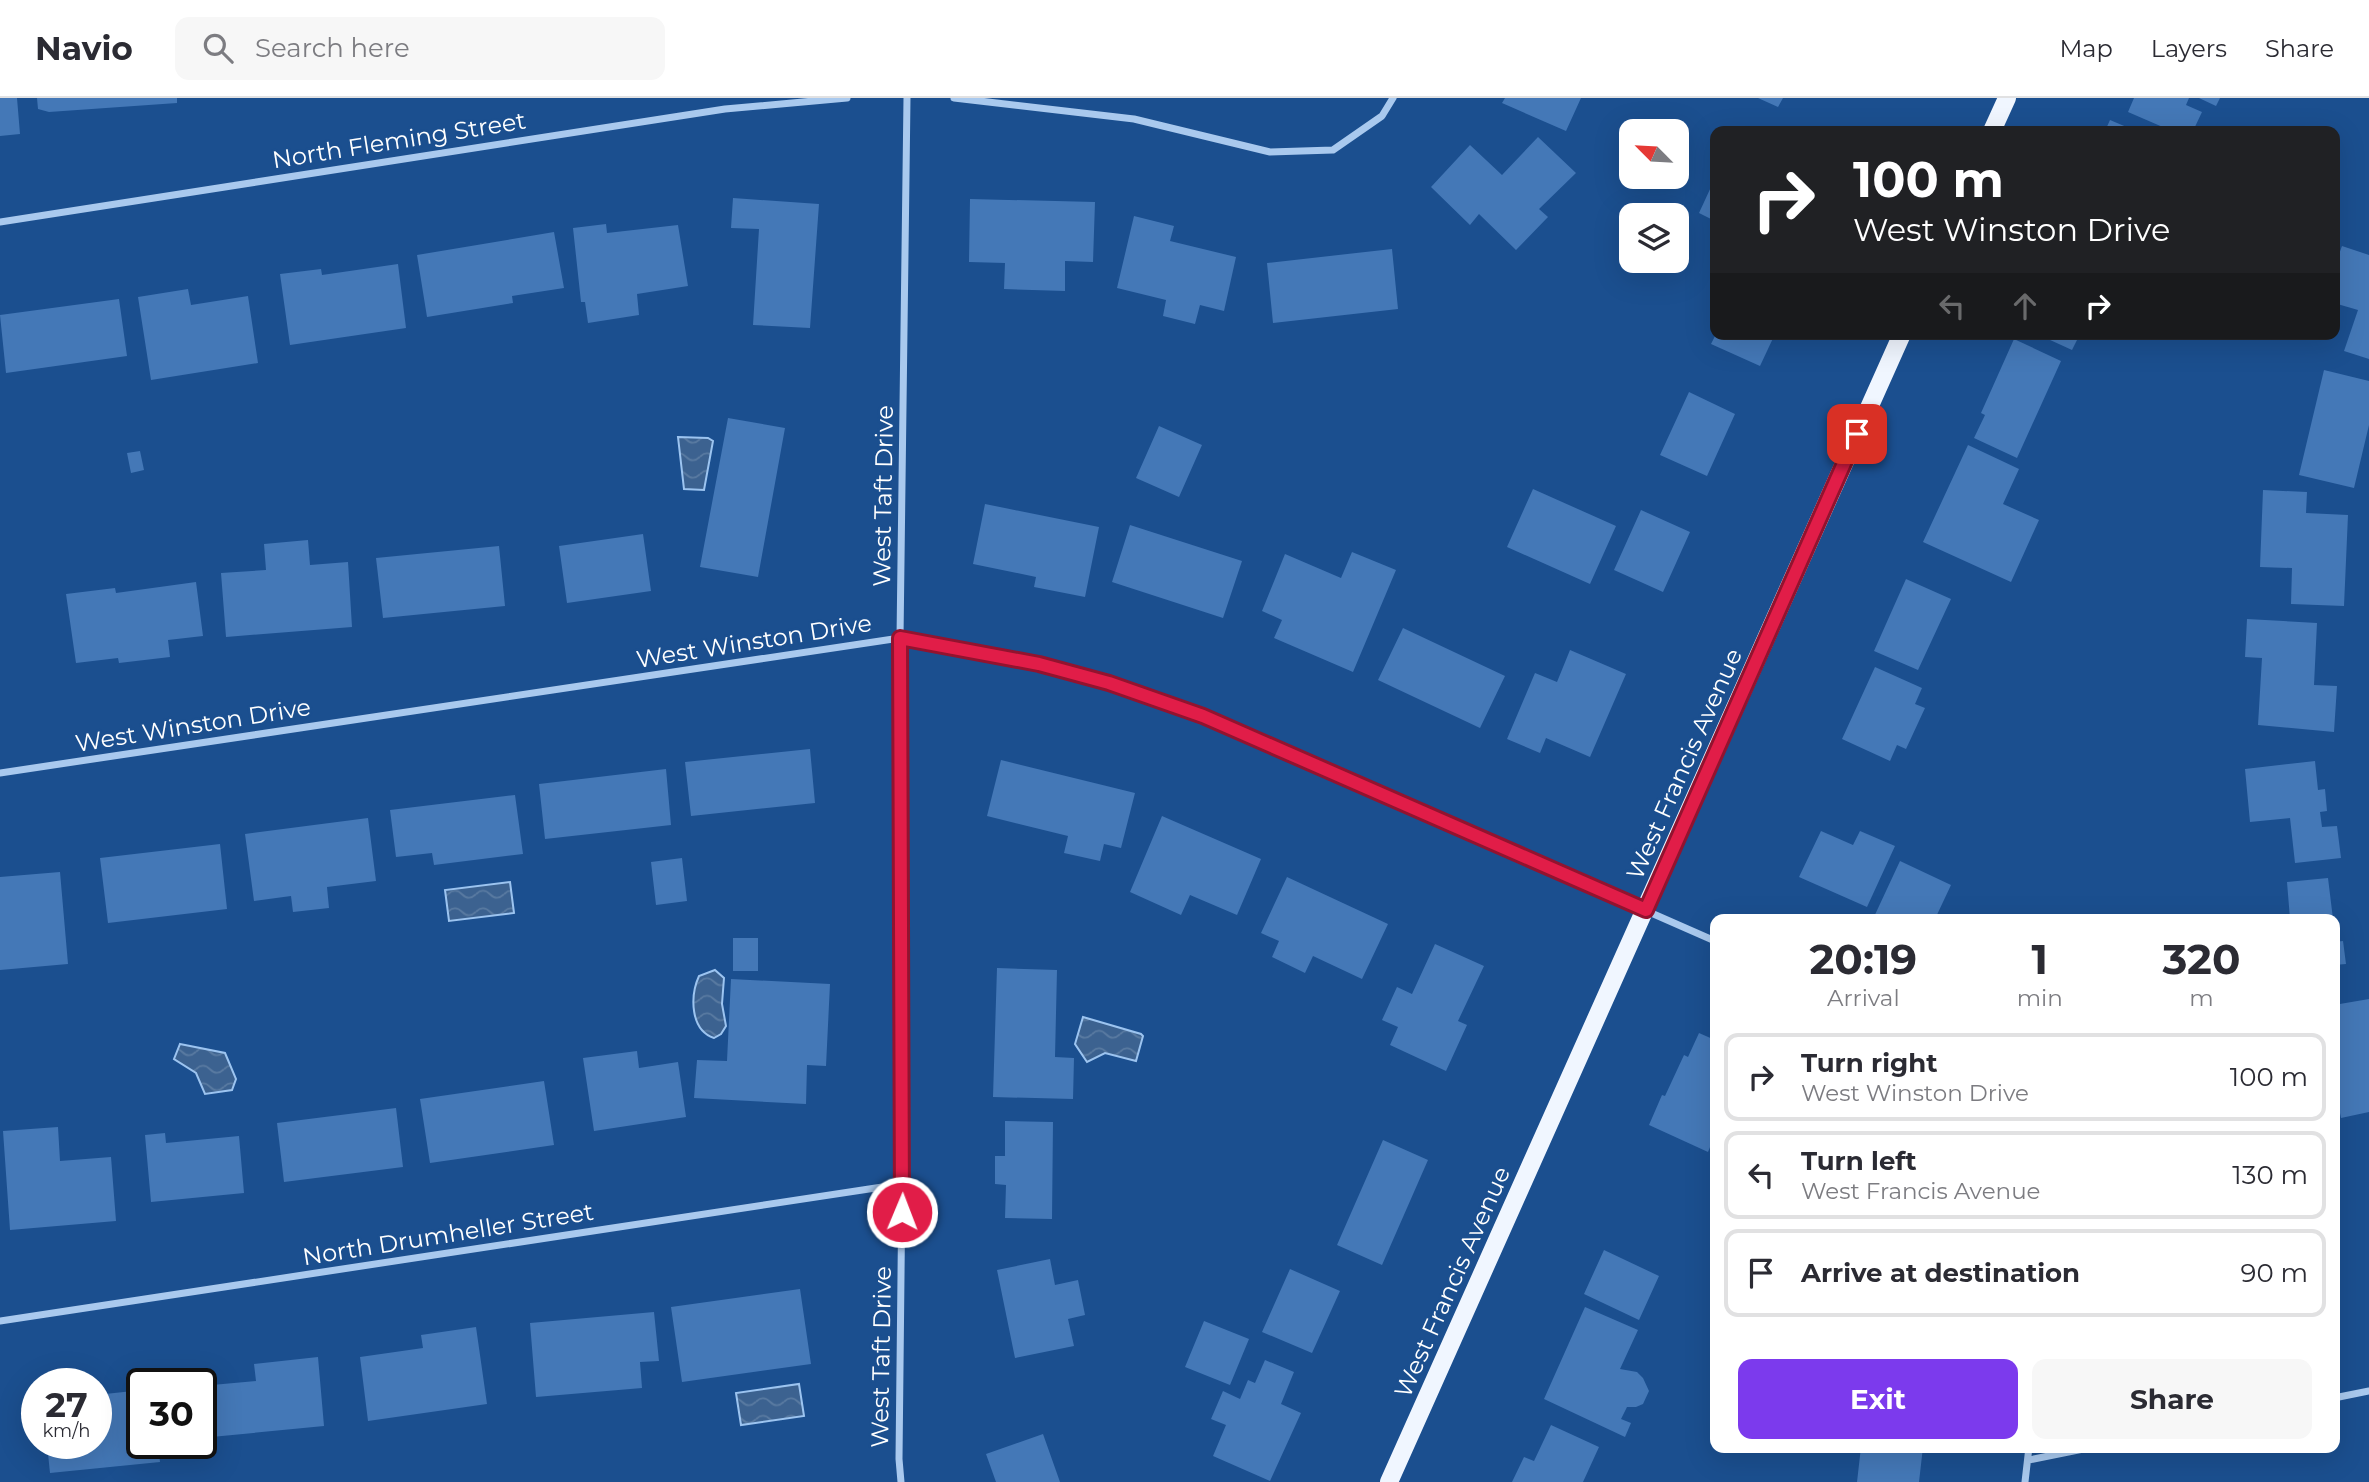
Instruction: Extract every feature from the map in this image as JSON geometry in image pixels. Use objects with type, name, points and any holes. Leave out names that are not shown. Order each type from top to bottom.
[{"type":"main road","points":[[1994,126],[2007,98]]},
{"type":"main road","name":"West Francis Avenue","points":[[1389,1482],[1899,340]]},
{"type":"street","name":"North Fleming Street","points":[[0,222],[725,109],[847,98]]},
{"type":"street","name":"West Taft Drive","points":[[901,1482],[900,638],[907,98]]},
{"type":"street","points":[[954,98],[1134,119],[1270,152],[1334,150],[1382,116],[1393,98]]},
{"type":"street","name":"West Winston Drive","points":[[0,773],[900,638],[1039,664],[1109,683],[1203,716],[1710,939]]},
{"type":"street","name":"North Drumheller Street","points":[[0,1321],[902,1184]]},
{"type":"street","points":[[2340,1397],[2369,1391]]},
{"type":"street","points":[[2025,1482],[2029,1453]]},
{"type":"street","points":[[2029,1460],[2063,1453]]},
{"type":"water","points":[[678,437],[708,438],[713,441],[704,490],[684,489]]},
{"type":"water","points":[[510,882],[514,913],[449,921],[445,890]]},
{"type":"water","points":[[715,970],[724,978],[722,1004],[726,1026],[721,1034],[714,1038],[700,1028],[693,1002],[699,976]]},
{"type":"water","points":[[1083,1017],[1141,1034],[1143,1036],[1136,1061],[1105,1053],[1087,1062],[1075,1044]]},
{"type":"water","points":[[180,1044],[225,1053],[236,1079],[232,1090],[205,1094],[196,1073],[174,1059]]},
{"type":"water","points":[[799,1384],[804,1416],[741,1425],[736,1393]]},
{"type":"building","points":[[0,98],[17,98],[20,134],[0,136]]},
{"type":"building","points":[[37,98],[177,98],[177,103],[49,112],[38,109]]},
{"type":"building","points":[[1505,98],[1581,98],[1566,131],[1502,103]]},
{"type":"building","points":[[1758,98],[1783,98],[1778,107]]},
{"type":"building","points":[[2134,98],[2189,98],[2186,105],[2202,112],[2195,126],[2160,126],[2128,112]]},
{"type":"building","points":[[2199,98],[2220,98],[2216,106]]},
{"type":"building","points":[[2110,120],[2124,126],[2107,126]]},
{"type":"building","points":[[1538,137],[1576,173],[1539,209],[1548,217],[1516,250],[1479,214],[1470,225],[1431,187],[1470,145],[1502,175]]},
{"type":"building","points":[[1710,189],[1710,218],[1699,213]]},
{"type":"building","points":[[733,198],[819,204],[810,328],[753,325],[759,229],[731,228]]},
{"type":"building","points":[[970,199],[1095,202],[1093,262],[1065,261],[1065,291],[1004,289],[1005,263],[969,262]]},
{"type":"building","points":[[1134,216],[1174,226],[1170,241],[1236,257],[1224,311],[1200,305],[1195,324],[1163,316],[1166,300],[1117,288]]},
{"type":"building","points":[[606,224],[607,233],[678,225],[688,286],[637,294],[639,315],[588,323],[585,302],[581,302],[573,228]]},
{"type":"building","points":[[554,232],[564,288],[512,296],[513,303],[427,317],[417,255]]},
{"type":"building","points":[[2342,246],[2369,255],[2369,359],[2344,351],[2358,310],[2340,305]]},
{"type":"building","points":[[1392,249],[1398,309],[1273,323],[1267,263]]},
{"type":"building","points":[[398,264],[406,328],[290,345],[280,274],[321,269],[322,275]]},
{"type":"building","points":[[188,289],[191,305],[248,296],[258,363],[151,380],[138,297]]},
{"type":"building","points":[[119,299],[127,356],[6,373],[0,315]]},
{"type":"building","points":[[1713,340],[1772,340],[1760,366],[1711,344]]},
{"type":"building","points":[[2014,340],[2061,361],[2017,458],[1974,438],[1985,415],[1981,413]]},
{"type":"building","points":[[2050,340],[2077,340],[2072,350]]},
{"type":"building","points":[[2324,370],[2369,381],[2369,425],[2354,488],[2299,475]]},
{"type":"building","points":[[1689,392],[1735,414],[1707,476],[1660,455]]},
{"type":"building","points":[[728,418],[785,428],[758,577],[700,567]]},
{"type":"building","points":[[1159,426],[1202,445],[1179,497],[1136,478]]},
{"type":"building","points":[[1968,445],[2019,469],[2003,504],[2039,520],[2011,582],[1923,542]]},
{"type":"building","points":[[140,451],[144,470],[131,473],[127,453]]},
{"type":"building","points":[[1533,489],[1616,526],[1590,584],[1507,547]]},
{"type":"building","points":[[2263,490],[2307,492],[2306,513],[2348,515],[2344,606],[2291,604],[2292,568],[2260,567]]},
{"type":"building","points":[[985,504],[1099,527],[1085,597],[1034,587],[1036,577],[973,564]]},
{"type":"building","points":[[1641,510],[1690,532],[1663,592],[1614,570]]},
{"type":"building","points":[[1130,525],[1242,561],[1223,618],[1112,582]]},
{"type":"building","points":[[643,534],[651,591],[567,603],[559,546]]},
{"type":"building","points":[[308,540],[310,565],[348,562],[352,627],[226,637],[221,573],[266,570],[264,544]]},
{"type":"building","points":[[499,546],[505,606],[383,618],[376,558]]},
{"type":"building","points":[[1352,552],[1396,570],[1353,672],[1274,638],[1282,620],[1262,611],[1285,554],[1341,578]]},
{"type":"building","points":[[1906,579],[1951,599],[1918,670],[1874,651]]},
{"type":"building","points":[[196,582],[203,636],[168,640],[170,657],[119,663],[118,658],[76,663],[66,594],[115,588],[116,593]]},
{"type":"building","points":[[2247,619],[2317,623],[2314,685],[2337,686],[2334,732],[2258,725],[2262,658],[2245,657]]},
{"type":"building","points":[[1403,628],[1505,676],[1480,728],[1378,680]]},
{"type":"building","points":[[1570,650],[1626,674],[1590,757],[1546,738],[1540,753],[1507,739],[1535,673],[1557,682]]},
{"type":"building","points":[[1875,667],[1922,688],[1915,704],[1925,708],[1906,749],[1897,745],[1890,761],[1842,739]]},
{"type":"building","points":[[810,749],[815,803],[691,816],[685,762]]},
{"type":"building","points":[[1001,760],[1135,793],[1121,848],[1104,844],[1100,861],[1064,853],[1068,836],[987,816]]},
{"type":"building","points":[[2315,761],[2318,790],[2325,789],[2327,811],[2320,812],[2322,827],[2337,826],[2341,858],[2295,863],[2290,818],[2250,822],[2245,769]]},
{"type":"building","points":[[666,769],[671,825],[545,839],[539,784]]},
{"type":"building","points":[[515,795],[523,854],[434,865],[432,853],[396,857],[390,810]]},
{"type":"building","points":[[1162,816],[1261,859],[1237,915],[1190,895],[1181,915],[1130,892]]},
{"type":"building","points":[[368,818],[376,881],[327,887],[329,908],[293,912],[291,896],[254,901],[245,834]]},
{"type":"building","points":[[1821,831],[1853,845],[1860,831],[1895,846],[1867,907],[1799,877]]},
{"type":"building","points":[[220,844],[227,909],[108,923],[100,858]]},
{"type":"building","points":[[682,858],[687,901],[656,905],[651,862]]},
{"type":"building","points":[[1900,861],[1951,885],[1937,914],[1875,914]]},
{"type":"building","points":[[60,872],[68,964],[0,970],[0,877]]},
{"type":"building","points":[[1287,877],[1388,924],[1362,979],[1313,956],[1305,973],[1272,957],[1279,941],[1261,933]]},
{"type":"building","points":[[2328,878],[2332,914],[2290,914],[2287,882]]},
{"type":"building","points":[[733,938],[758,938],[758,971],[733,971]]},
{"type":"building","points":[[2340,941],[2343,941],[2346,964],[2340,964]]},
{"type":"building","points":[[1435,944],[1484,966],[1458,1021],[1467,1025],[1446,1071],[1390,1045],[1398,1027],[1382,1020],[1397,987],[1412,994]]},
{"type":"building","points":[[997,968],[1057,970],[1055,1057],[1074,1058],[1073,1099],[993,1097]]},
{"type":"building","points":[[731,979],[830,984],[826,1066],[807,1065],[806,1104],[694,1098],[697,1060],[727,1061]]},
{"type":"building","points":[[2369,999],[2369,1112],[2341,1118],[2340,1113],[2340,1004]]},
{"type":"building","points":[[1699,1033],[1710,1038],[1708,1152],[1649,1125],[1684,1055],[1688,1057]]},
{"type":"building","points":[[637,1051],[639,1068],[678,1062],[686,1117],[594,1131],[583,1058]]},
{"type":"building","points":[[544,1081],[554,1145],[430,1163],[420,1099]]},
{"type":"building","points":[[396,1108],[403,1167],[284,1182],[277,1123]]},
{"type":"building","points":[[1005,1121],[1053,1122],[1052,1219],[1005,1218],[1006,1185],[995,1184],[995,1156],[1005,1156]]},
{"type":"building","points":[[58,1127],[60,1161],[111,1157],[116,1221],[10,1230],[3,1131]]},
{"type":"building","points":[[165,1133],[166,1143],[239,1136],[244,1193],[151,1202],[145,1135]]},
{"type":"building","points":[[1383,1140],[1428,1160],[1382,1265],[1337,1245]]},
{"type":"building","points":[[1604,1250],[1659,1276],[1639,1320],[1584,1294]]},
{"type":"building","points":[[1050,1259],[1055,1285],[1078,1280],[1085,1315],[1068,1319],[1074,1346],[1015,1358],[997,1270]]},
{"type":"building","points":[[1290,1269],[1340,1291],[1312,1353],[1262,1332]]},
{"type":"building","points":[[800,1289],[811,1364],[682,1382],[671,1307]]},
{"type":"building","points":[[1585,1307],[1638,1330],[1620,1369],[1637,1372],[1649,1391],[1643,1404],[1627,1407],[1621,1419],[1631,1423],[1625,1437],[1544,1399]]},
{"type":"building","points":[[654,1312],[659,1361],[640,1362],[642,1388],[536,1397],[530,1323]]},
{"type":"building","points":[[1204,1321],[1249,1339],[1230,1385],[1185,1367]]},
{"type":"building","points":[[476,1327],[487,1404],[368,1421],[360,1357],[423,1348],[421,1335]]},
{"type":"building","points":[[318,1357],[324,1426],[217,1436],[217,1385],[256,1381],[254,1364]]},
{"type":"building","points":[[1265,1360],[1294,1372],[1281,1404],[1301,1413],[1270,1481],[1213,1456],[1226,1425],[1211,1419],[1223,1391],[1240,1399],[1248,1380],[1255,1383]]},
{"type":"building","points":[[126,1392],[126,1459],[160,1459],[160,1462],[50,1473],[49,1459],[112,1459],[112,1393]]},
{"type":"building","points":[[1551,1425],[1599,1447],[1583,1482],[1512,1482],[1524,1457],[1534,1461]]},
{"type":"building","points":[[1043,1434],[1060,1482],[996,1482],[986,1454]]},
{"type":"building","points":[[1860,1453],[1922,1453],[1919,1482],[1857,1482]]},
{"type":"route","points":[[902,1212],[900,638],[1039,664],[1109,683],[1203,716],[1646,910],[1857,434]]}]
